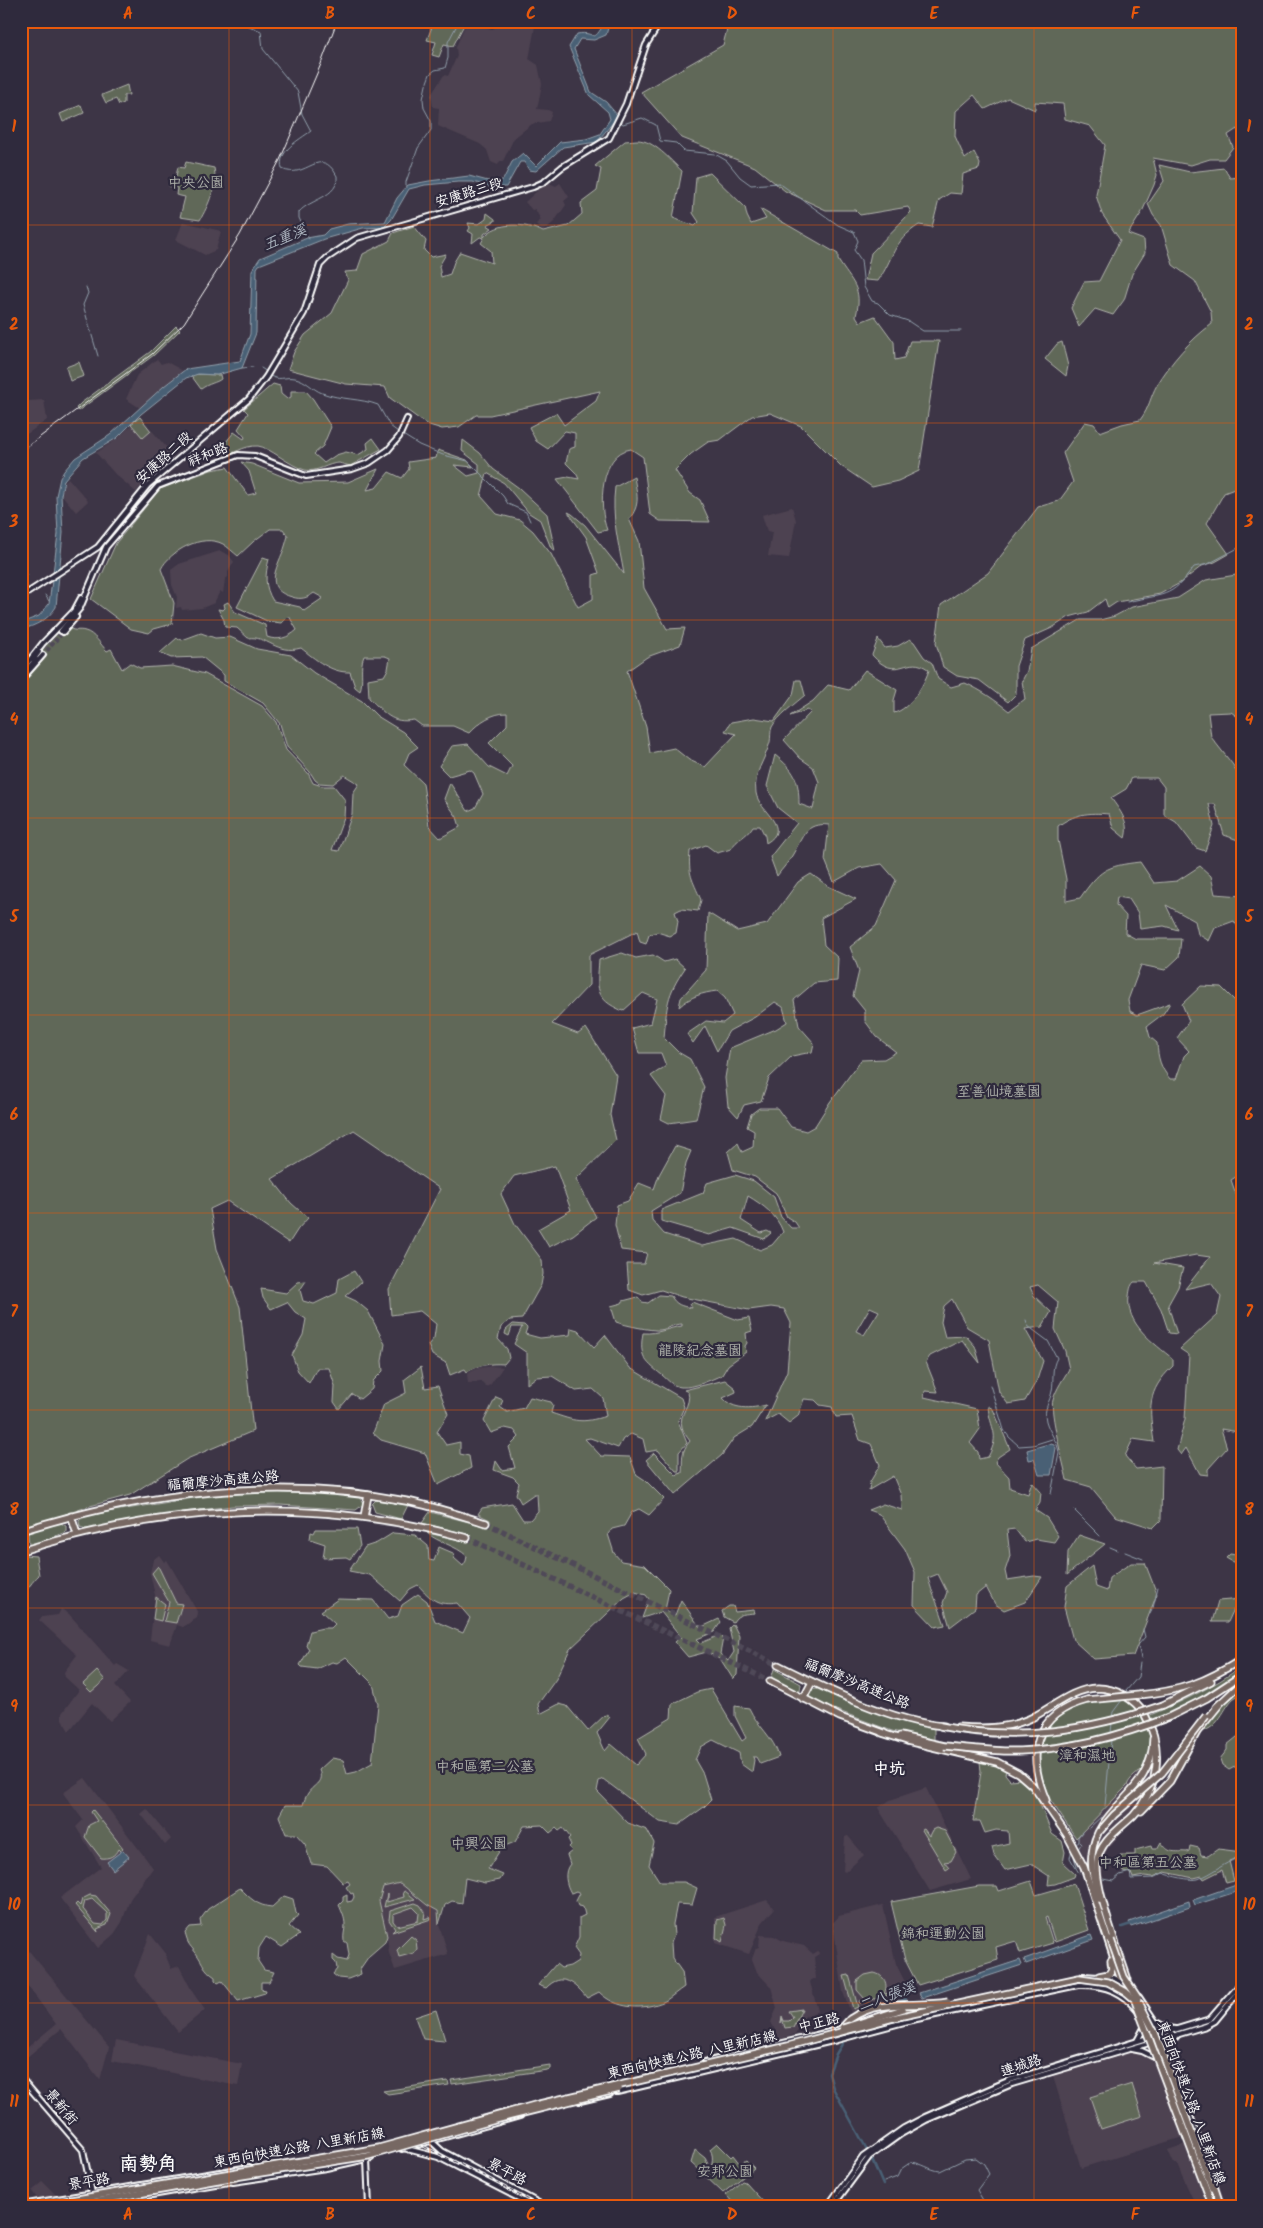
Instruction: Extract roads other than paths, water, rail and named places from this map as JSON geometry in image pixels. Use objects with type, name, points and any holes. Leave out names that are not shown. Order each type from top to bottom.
[{"type":"highway","name":"福爾摩沙高速公路","points":[[21,1531],[71,1516],[143,1502],[262,1488],[314,1489],[368,1494],[436,1508],[486,1523]]},
{"type":"highway","points":[[364,1517],[368,1494]]},
{"type":"highway","points":[[21,1551],[77,1534],[170,1517],[237,1511],[322,1512],[392,1520],[467,1538]]},
{"type":"highway","points":[[71,1516],[77,1534]]},
{"type":"highway","name":"福爾摩沙高速公路","points":[[778,1664],[812,1682],[911,1720],[940,1726],[997,1733],[1060,1731],[1111,1721],[1163,1705],[1206,1684],[1242,1660]]},
{"type":"highway","points":[[1051,1810],[1038,1782],[1035,1754],[1040,1735],[1050,1721],[1062,1710],[1087,1700],[1174,1691],[1207,1679],[1242,1660]]},
{"type":"highway","points":[[944,1748],[1020,1751],[1066,1747],[1112,1737],[1169,1717],[1207,1698],[1242,1675]]},
{"type":"highway","points":[[770,1681],[840,1717],[882,1733],[997,1762],[1009,1766],[1024,1778],[1051,1810],[1084,1867],[1116,1967],[1127,1991],[1146,2017],[1151,2038],[1217,2206]]},
{"type":"highway","points":[[803,1699],[812,1682]]},
{"type":"highway","points":[[1100,1831],[1114,1815],[1162,1773],[1208,1717],[1242,1683]]},
{"type":"highway","points":[[940,1726],[1006,1727],[1030,1719],[1056,1703],[1082,1691],[1108,1689],[1126,1696],[1146,1716],[1157,1750],[1157,1768],[1153,1783],[1140,1808],[1103,1847],[1098,1856],[1097,1872],[1109,1919],[1129,1981],[1127,1985]]},
{"type":"highway","points":[[1122,1826],[1151,1802],[1170,1781],[1197,1732],[1208,1717]]},
{"type":"highway","points":[[1152,1732],[1152,1754],[1147,1770],[1135,1789],[1103,1823],[1092,1854],[1093,1876],[1120,1967],[1217,2206]]},
{"type":"highway","points":[[1092,1891],[1096,1912],[1118,1980]]},
{"type":"highway","points":[[1100,1977],[1109,1974],[1112,1969],[1111,1961]]},
{"type":"highway","name":"東西向快速公路 八里新店線","points":[[30,2207],[379,2148],[535,2105],[1003,1993],[1069,1979],[1090,1978],[1115,1985],[1134,1997],[1145,2012],[1155,2033],[1217,2206]]},
{"type":"highway","name":"東西向快速公路 八里新店線","points":[[64,2207],[367,2155],[526,2112],[913,2016],[1069,1982],[1085,1981],[1109,1986],[1121,1992],[1143,2014],[1217,2206]]},
{"type":"highway","points":[[841,2029],[850,2020],[868,2010],[884,2006],[930,2005],[1003,1993]]},
{"type":"highway","points":[[764,2051],[903,2009],[926,2008]]},
{"type":"highway","points":[[220,2183],[359,2160],[367,2155]]},
{"type":"main road","name":"安康路三段","points":[[269,372],[304,313],[320,265],[344,245],[357,238],[533,187],[544,182],[562,167],[609,138],[624,110],[649,40],[661,21]]},
{"type":"main road","name":"安康路二段","points":[[21,597],[98,547],[148,485],[242,405],[255,392],[269,372]]},
{"type":"main road","name":"祥和路","points":[[86,603],[61,631],[80,608],[101,557],[112,539],[150,493],[161,484],[242,455],[255,456],[302,475],[316,476],[363,465],[383,454],[396,442],[408,419]]},
{"type":"main road","points":[[21,675],[40,647],[74,611],[81,598]]},
{"type":"main road","points":[[21,675],[41,653]]},
{"type":"main road","name":"中正路","points":[[411,2147],[426,2136],[540,2101],[841,2029],[849,2032],[915,2010],[1003,1993],[1070,1977],[1100,1977],[1118,1980],[1135,1990],[1155,2021],[1170,2059],[1217,2206]]},
{"type":"main road","points":[[926,2008],[948,2007],[1066,1982],[1092,1980],[1100,1977]]},
{"type":"main road","points":[[1092,1980],[1119,1990],[1127,1985],[1135,2001]]},
{"type":"main road","name":"連城路","points":[[1160,2037],[1179,2028],[1210,2019],[1242,1982]]},
{"type":"main road","name":"中正路","points":[[426,2136],[849,2032],[1053,1989],[1078,1985],[1102,1986],[1135,2001],[1144,2028],[1151,2038],[1156,2059],[1217,2206]]},
{"type":"main road","points":[[1102,1986],[1114,1987]]},
{"type":"main road","name":"連城路","points":[[827,2207],[868,2152],[925,2117],[1010,2080],[1137,2041],[1178,2034],[1215,2022],[1242,1988]]},
{"type":"main road","points":[[996,1997],[1003,1993]]},
{"type":"main road","points":[[936,2014],[948,2007]]},
{"type":"main road","points":[[895,2020],[915,2010]]},
{"type":"main road","points":[[1141,2017],[1151,2038]]},
{"type":"main road","name":"中正路","points":[[429,2143],[526,2115],[895,2020],[916,2019]]},
{"type":"main road","points":[[1155,2021],[1167,2028],[1179,2028]]},
{"type":"main road","points":[[1137,2041],[1144,2028]]},
{"type":"main road","points":[[837,2035],[841,2029]]},
{"type":"main road","points":[[1170,2059],[1170,2046],[1178,2034]]},
{"type":"main road","name":"連城路","points":[[832,2207],[874,2152],[926,2120],[1012,2084],[1130,2048],[1151,2038]]},
{"type":"main road","points":[[1130,2048],[1142,2051],[1156,2059]]},
{"type":"main road","name":"景新街","points":[[21,2078],[84,2150],[92,2193]]},
{"type":"main road","points":[[426,2136],[432,2154]]},
{"type":"main road","name":"景平路","points":[[82,2207],[211,2184],[326,2168],[367,2155],[412,2137],[426,2136]]},
{"type":"main road","name":"景平路","points":[[21,2205],[140,2184],[367,2155],[429,2143],[546,2207]]},
{"type":"main road","name":"景平路","points":[[402,2149],[432,2154],[536,2207]]},
{"type":"main road","points":[[367,2155],[369,2207]]},
{"type":"main road","name":"景平路","points":[[211,2184],[227,2176],[367,2155]]},
{"type":"main road","points":[[140,2184],[163,2193]]},
{"type":"water","name":"五重溪","points":[[606,21],[610,21],[606,35],[594,40],[580,39],[574,49],[591,92],[606,102],[618,116],[597,142],[563,147],[536,171],[529,170],[524,162],[520,162],[506,187],[491,187],[473,182],[458,182],[425,185],[409,189],[391,220],[384,227],[363,228],[324,239],[259,265],[257,268],[256,333],[242,368],[217,375],[198,374],[186,378],[141,414],[117,438],[83,458],[64,480],[61,495],[63,533],[56,607],[41,622],[21,630],[21,623],[39,616],[49,604],[58,534],[56,496],[60,478],[64,471],[75,458],[110,435],[164,386],[186,369],[240,361],[250,334],[252,270],[260,258],[307,238],[323,235],[329,229],[348,224],[385,222],[397,198],[408,185],[469,176],[488,181],[503,180],[512,162],[523,153],[536,166],[560,142],[586,139],[600,134],[610,119],[608,112],[589,95],[569,47],[577,34],[584,33],[593,36],[598,33]]},
{"type":"water","points":[[1052,1443],[1056,1448],[1051,1475],[1039,1475],[1034,1459],[1029,1460],[1027,1450]]},
{"type":"water","points":[[123,1850],[129,1857],[113,1870],[107,1862]]},
{"type":"water","points":[[1242,1883],[1242,1890],[1195,1905],[1193,1900]]},
{"type":"water","points":[[1189,1901],[1190,1907],[1131,1927],[1129,1922]]},
{"type":"water","points":[[1091,1935],[1093,1940],[1026,1964],[1024,1959]]},
{"type":"water","points":[[1020,1960],[1022,1965],[922,1998],[919,1993]]},
{"type":"waterway","points":[[237,21],[261,31],[263,49],[298,92],[302,114],[311,131],[286,151],[281,163],[282,169],[298,171],[318,163],[325,163],[331,167],[337,176],[336,183],[329,193],[299,212],[299,218],[309,239]]},
{"type":"waterway","points":[[406,186],[418,148],[431,130],[431,121],[424,108],[423,99],[426,85],[430,74],[435,70],[445,68],[448,58],[448,42],[459,21]]},
{"type":"waterway","points":[[619,121],[623,124],[642,118],[656,125],[660,141],[676,143],[684,151],[715,154],[727,161],[740,177],[751,185],[779,183],[838,225],[854,232],[858,241],[854,250],[861,260],[864,287],[872,301],[878,303],[890,315],[908,321],[923,331],[961,331]]},
{"type":"waterway","points":[[86,287],[88,293],[83,305],[98,356]]},
{"type":"waterway","points":[[242,368],[253,367]]},
{"type":"waterway","points":[[261,368],[267,372]]},
{"type":"waterway","points":[[269,375],[275,378],[299,379],[322,393],[378,405],[390,426],[398,432],[419,445],[443,455],[468,461],[503,496],[508,504],[526,512],[530,521]]},
{"type":"waterway","points":[[1127,602],[1165,594],[1179,585],[1194,567],[1208,564],[1242,546]]},
{"type":"waterway","points":[[21,572],[28,575]]},
{"type":"waterway","points":[[45,595],[49,601]]},
{"type":"waterway","points":[[1026,1320],[1028,1326],[1048,1341],[1057,1358],[1053,1370],[1052,1391],[1045,1413],[1047,1425],[1059,1453],[1051,1494]]},
{"type":"waterway","points":[[990,1385],[1004,1430],[1019,1446],[1033,1445],[1052,1439]]},
{"type":"waterway","points":[[1075,1511],[1100,1536]]},
{"type":"waterway","points":[[1110,1547],[1117,1550]]},
{"type":"waterway","points":[[1125,1552],[1143,1559]]},
{"type":"waterway","points":[[1153,1608],[1158,1587]]},
{"type":"waterway","points":[[1150,1614],[1152,1610]]},
{"type":"waterway","points":[[1141,1658],[1138,1645],[1145,1637],[1143,1629]]},
{"type":"waterway","points":[[1126,1691],[1138,1677],[1140,1663]]},
{"type":"waterway","points":[[1112,1718],[1113,1712],[1122,1700]]},
{"type":"waterway","points":[[1111,1733],[1112,1722]]},
{"type":"waterway","points":[[1105,1806],[1111,1740]]},
{"type":"waterway","points":[[1089,1828],[1102,1816]]},
{"type":"waterway","points":[[1075,1847],[1078,1837],[1083,1831]]},
{"type":"waterway","points":[[1077,1851],[1081,1844],[1079,1842]]},
{"type":"waterway","points":[[1072,1849],[1070,1858],[1079,1873]]},
{"type":"waterway","points":[[1075,1854],[1077,1867]]},
{"type":"waterway","points":[[1103,1879],[1113,1881],[1120,1875],[1130,1872],[1131,1879],[1153,1878],[1163,1873],[1186,1879],[1198,1879],[1233,1860],[1238,1858],[1242,1860]]},
{"type":"waterway","name":"二八張溪","points":[[1122,1927],[1131,1924]]},
{"type":"waterway","name":"二八張溪","points":[[895,2003],[906,1999]]},
{"type":"waterway","name":"二八張溪","points":[[850,2031],[836,2054],[829,2073],[833,2088],[870,2155],[883,2185]]},
{"type":"waterway","points":[[884,2182],[897,2177],[901,2169],[911,2162],[940,2171],[965,2159],[976,2158],[984,2164],[989,2174],[977,2190],[984,2202],[982,2207]]},
{"type":"tunnel","points":[[39,652],[59,630]]},
{"type":"tunnel","points":[[43,655],[63,632]]},
{"type":"tunnel","points":[[486,1523],[778,1665]]},
{"type":"tunnel","points":[[467,1538],[770,1681]]},
{"type":"tram line","points":[[21,451],[152,354],[184,323],[240,235],[280,160],[321,64],[337,21]]},
{"type":"railway","points":[[38,2207],[362,2154],[401,2145],[423,2146],[541,2207]]},
{"type":"district","name":"中坑","points":[[889,1769]]},
{"type":"district","name":"南勢角","points":[[148,2165]]},
{"type":"park label","name":"中央公園","points":[[196,183]]},
{"type":"park label","name":"至善仙境墓園","points":[[999,1092]]},
{"type":"park label","name":"龍陵紀念墓園","points":[[700,1351]]},
{"type":"park label","name":"漳和濕地","points":[[1087,1756]]},
{"type":"park label","name":"中和區第二公墓","points":[[485,1767]]},
{"type":"park label","name":"中興公園","points":[[479,1844]]},
{"type":"park label","name":"中和區第五公墓","points":[[1148,1863]]},
{"type":"park label","name":"錦和運動公園","points":[[943,1934]]},
{"type":"park label","name":"安邦公園","points":[[725,2172]]}]
